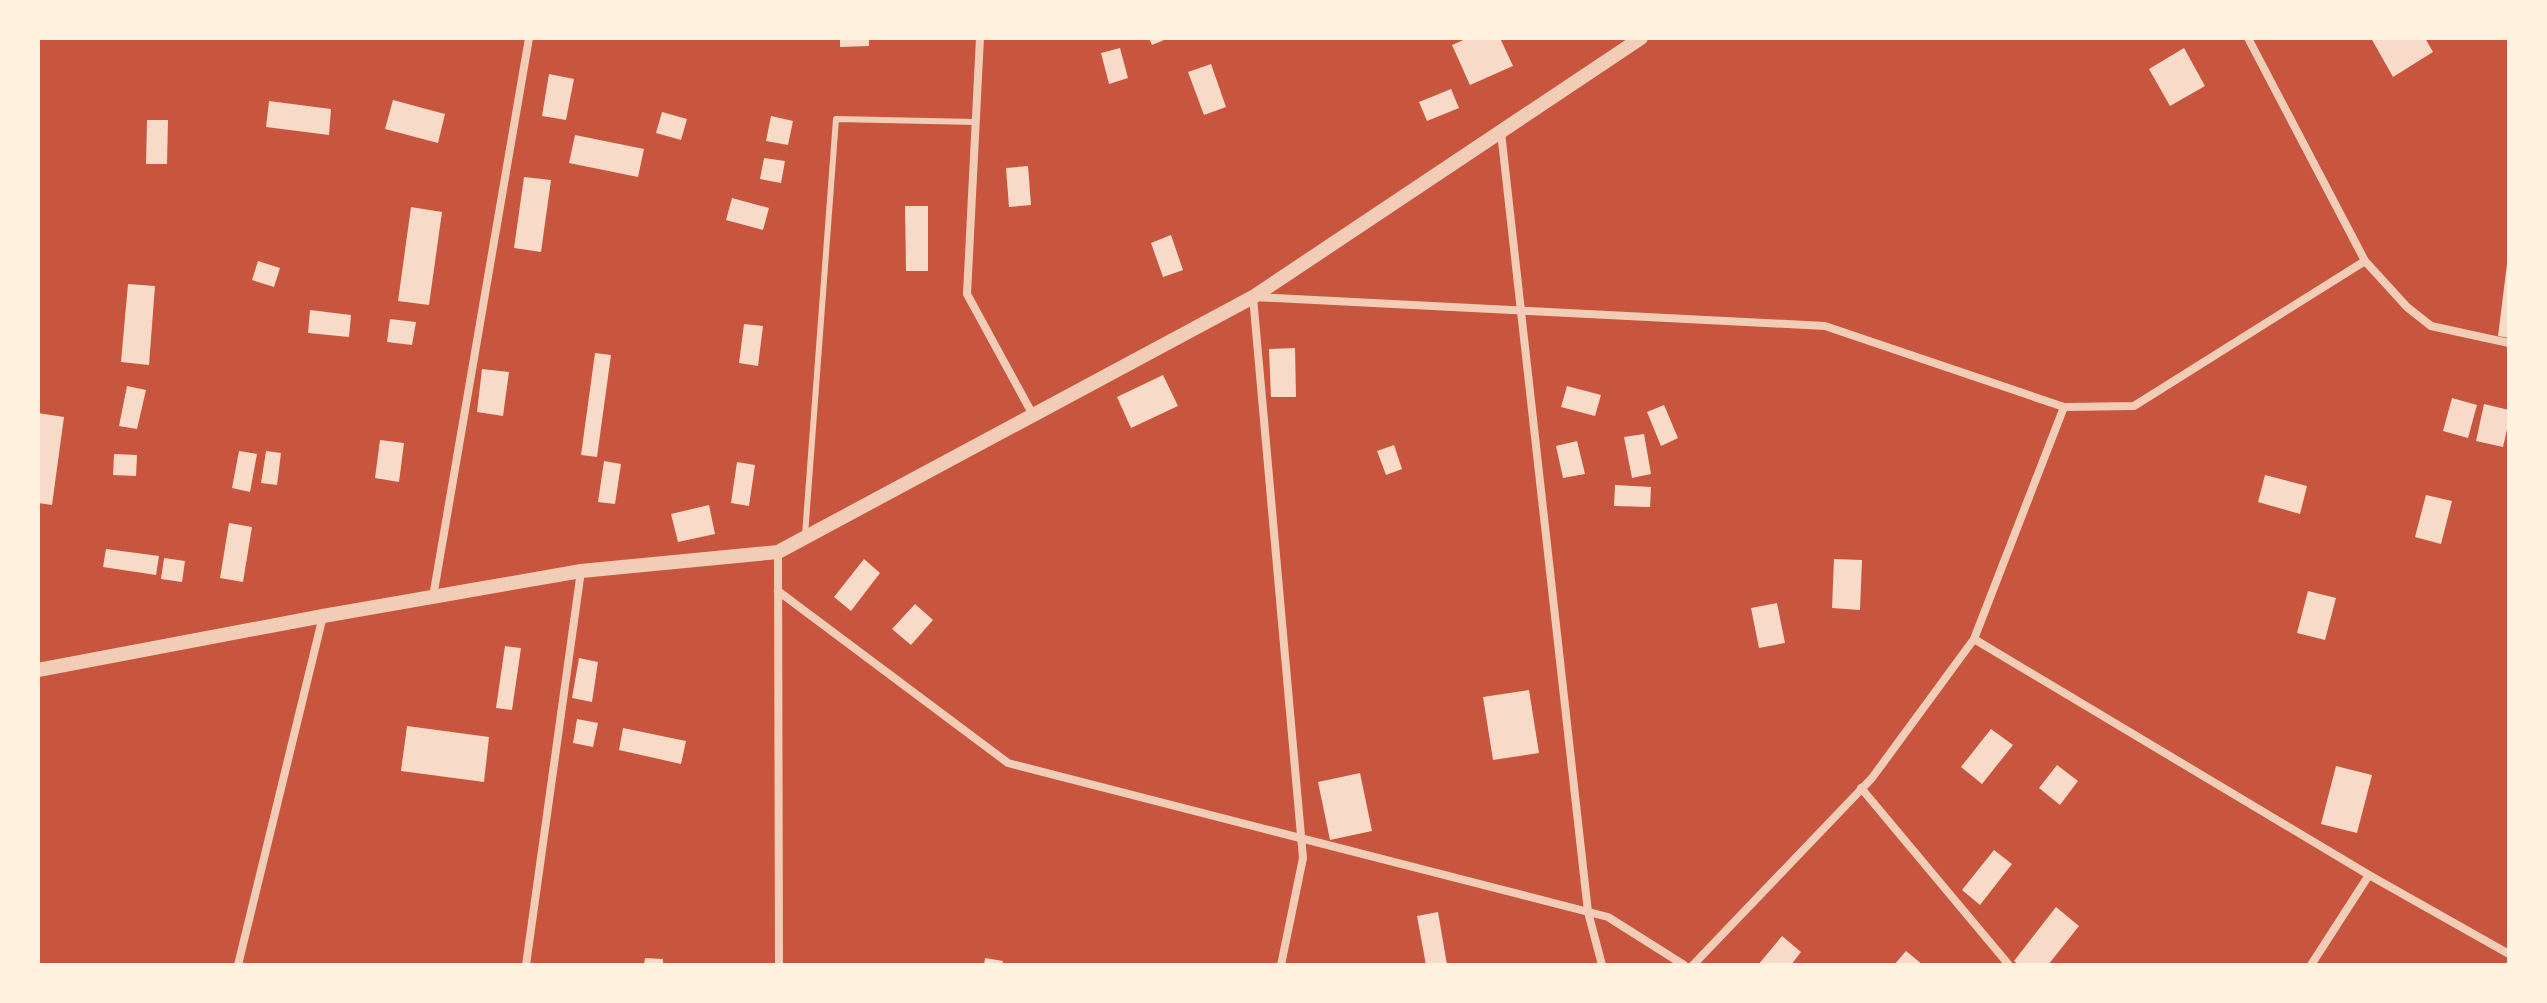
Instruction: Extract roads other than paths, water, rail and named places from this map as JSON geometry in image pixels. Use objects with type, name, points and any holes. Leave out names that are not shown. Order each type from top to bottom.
[{"type":"street","points":[[433,597],[529,38]]},
{"type":"street","points":[[980,38],[967,294],[1033,415]]},
{"type":"street","points":[[38,670],[581,571],[778,552],[1253,297],[1641,38]]},
{"type":"street","points":[[2248,38],[2365,261],[2407,307],[2431,326],[2509,343]]},
{"type":"street","points":[[1501,131],[1588,912],[1602,965]]},
{"type":"street","points":[[1253,297],[1825,326],[2064,407],[2134,406],[2365,261]]},
{"type":"street","points":[[1253,297],[1303,858],[1281,965]]},
{"type":"street","points":[[1693,965],[1872,778],[1974,639],[2064,407]]},
{"type":"street","points":[[778,552],[779,965]]},
{"type":"street","points":[[526,965],[581,571]]},
{"type":"street","points":[[778,591],[1008,763],[1608,917],[1684,965]]},
{"type":"street","points":[[238,965],[323,616]]},
{"type":"street","points":[[1974,639],[2369,875],[2509,954]]},
{"type":"street","points":[[1861,788],[2009,965]]},
{"type":"street","points":[[2311,965],[2369,875]]},
{"type":"lane","points":[[805,537],[836,119],[976,122]]}]
